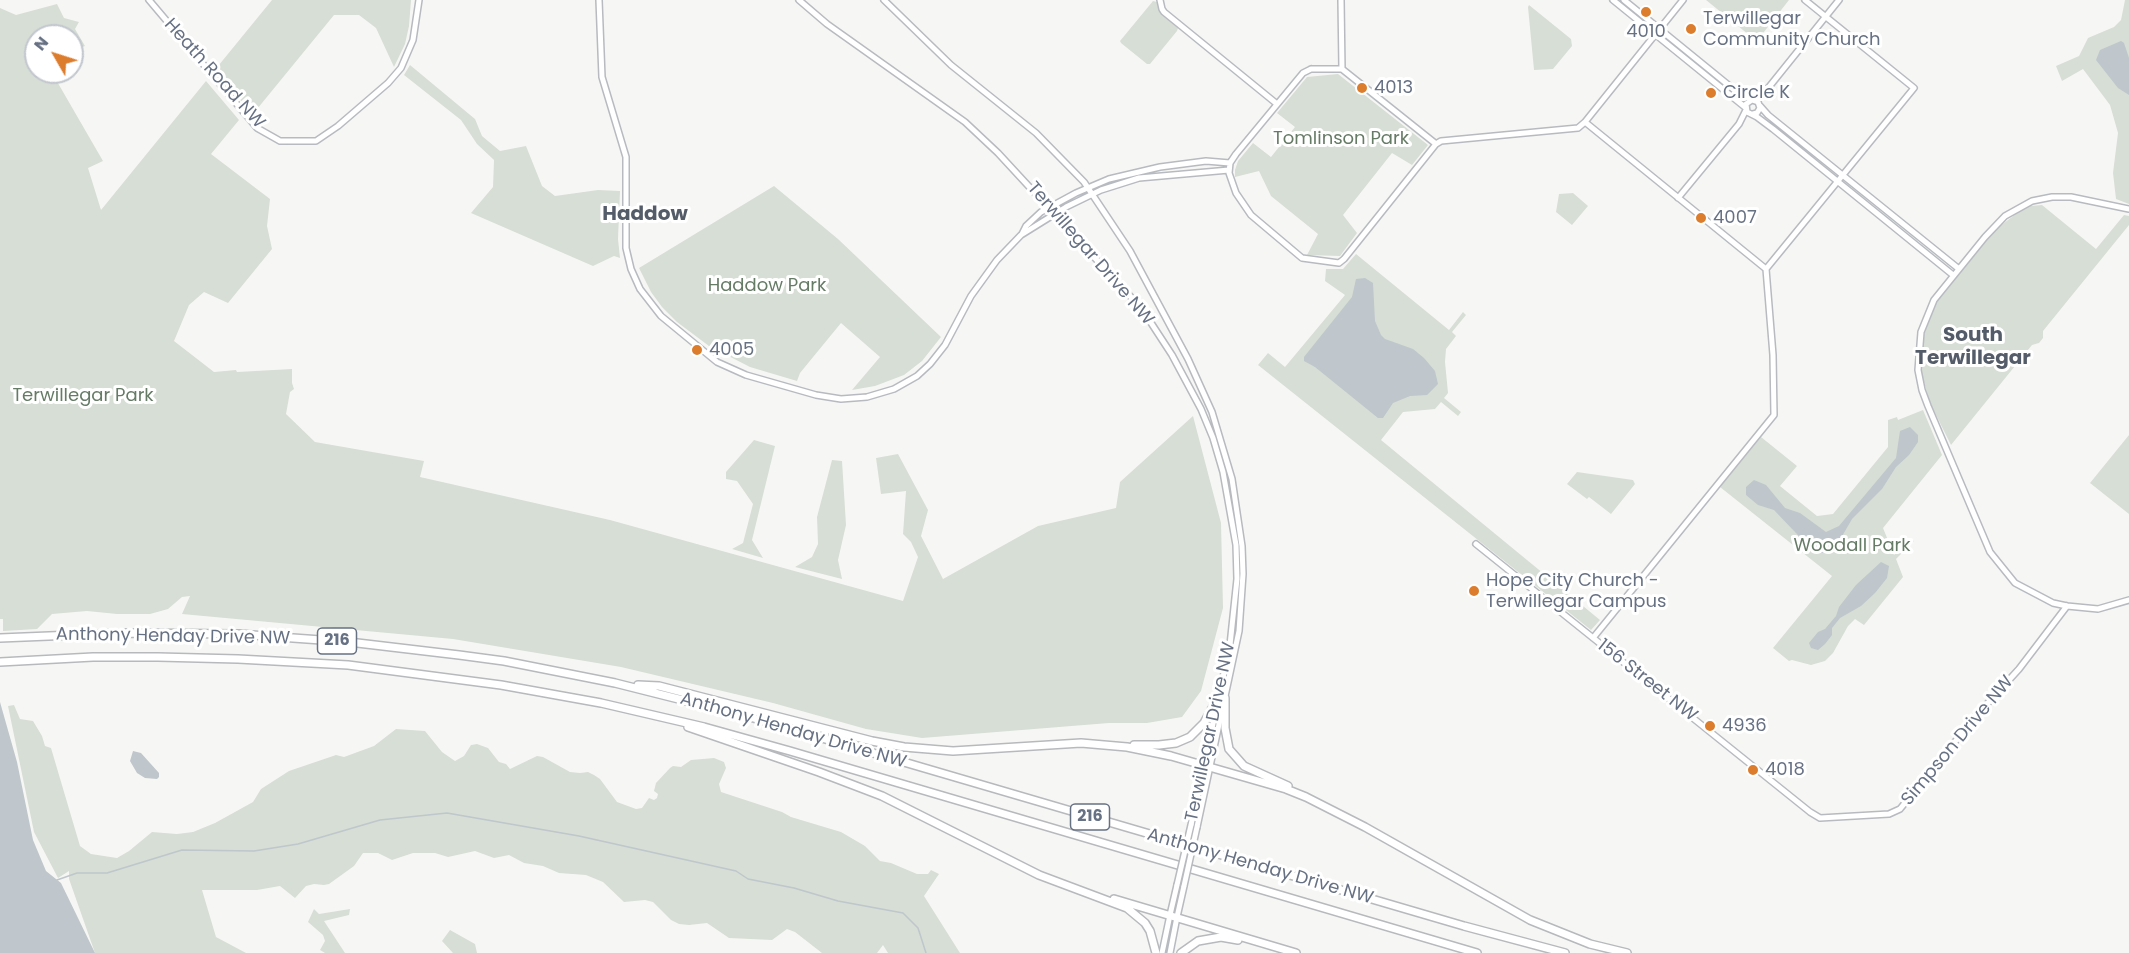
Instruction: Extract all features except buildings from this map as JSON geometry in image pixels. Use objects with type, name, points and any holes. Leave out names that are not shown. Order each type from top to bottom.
[{"type":"highway","name":"Anthony Henday Drive NW","points":[[0,638],[56,635],[227,634],[349,642],[504,661],[615,683],[750,717],[1464,926],[1565,953]]},
{"type":"highway","name":"Anthony Henday Drive NW","points":[[0,662],[172,657],[348,665],[501,685],[601,703],[790,751],[1477,953]]},
{"type":"highway","points":[[615,683],[659,686],[872,741],[912,748],[953,751],[1081,743],[1127,747],[1207,766],[1306,796]]},
{"type":"highway","points":[[1127,747],[1137,744],[1160,746],[1190,737],[1204,723],[1222,697]]},
{"type":"highway","points":[[1222,697],[1226,740],[1236,758],[1244,766],[1280,782],[1374,832],[1530,920],[1582,942],[1627,953]]},
{"type":"highway","points":[[660,717],[882,796],[1039,875],[1120,905],[1137,915],[1150,931],[1156,953]]},
{"type":"highway","points":[[1067,885],[1296,953]]},
{"type":"highway","points":[[1181,953],[1198,940],[1210,938],[1221,937],[1261,943]]},
{"type":"street","name":"Heath Road NW","points":[[149,0],[257,128],[280,141],[316,141],[347,119],[388,83],[401,68],[413,40],[419,0]]},
{"type":"street","points":[[599,0],[602,77],[628,166],[626,235],[631,269],[645,297],[656,311],[723,365],[746,375],[832,399],[867,397],[894,389],[916,376],[937,357],[980,282],[1035,217],[1050,207],[1117,176],[1144,169],[1206,161],[1230,163]]},
{"type":"street","name":"Terwillegar Drive NW","points":[[799,0],[828,24],[965,122],[998,153],[1126,290],[1152,324],[1188,382],[1213,438],[1231,510],[1236,545],[1237,579],[1233,631],[1222,697]]},
{"type":"street","name":"Terwillegar Drive NW","points":[[884,0],[951,65],[1036,133],[1072,168],[1088,188],[1130,251],[1145,283],[1188,359],[1212,412],[1228,464],[1238,517],[1243,574],[1239,631],[1194,826],[1184,886],[1162,953]]},
{"type":"street","points":[[1160,0],[1164,12],[1277,104]]},
{"type":"street","points":[[1341,0],[1342,69]]},
{"type":"street","points":[[1613,0],[1737,92],[1760,105],[1768,115],[1959,269]]},
{"type":"street","points":[[1624,0],[1746,109],[1953,275]]},
{"type":"street","points":[[1436,144],[1342,69],[1307,70],[1230,163],[1230,181],[1236,193],[1259,222],[1305,259],[1339,262],[1350,252],[1436,144],[1442,141],[1578,128],[1683,0]]},
{"type":"street","points":[[1593,638],[1774,415],[1773,355],[1766,269],[1914,88],[1805,0]]},
{"type":"street","points":[[1739,124],[1747,103],[1769,87],[1839,0]]},
{"type":"street","points":[[1678,198],[1739,124],[1758,112],[1769,87]]},
{"type":"street","points":[[1585,122],[1766,269]]},
{"type":"street","points":[[1021,235],[1092,194],[1139,178],[1229,170]]},
{"type":"street","points":[[2129,209],[2071,197],[2052,197],[2032,201],[2015,209],[1996,224],[1934,300],[1921,332],[1918,370],[1922,390],[1990,552],[2015,583],[2053,603],[2067,606],[2098,609],[2129,600]]},
{"type":"street","name":"156 Street NW","points":[[1476,544],[1818,818]]},
{"type":"street","name":"Simpson Drive NW","points":[[1818,818],[1888,814],[1900,809],[1976,716],[2019,669],[2067,606]]},
{"type":"street","name":"Terwillegar Drive NW","points":[[1170,953],[1177,885],[1194,826]]},
{"type":"green space","points":[[272,0],[411,0],[405,44],[394,67],[376,28],[359,15],[334,15],[253,114],[214,71]]},
{"type":"green space","points":[[1706,0],[1789,0],[1760,37],[1754,39]]},
{"type":"green space","points":[[2125,0],[2129,0],[2129,204],[2116,199],[2113,173],[2118,133],[2110,105],[2083,69],[2062,81],[2056,66],[2079,56],[2088,38],[2114,27],[2121,20]]},
{"type":"green space","points":[[1153,1],[1157,2],[1159,11],[1178,28],[1150,64],[1147,64],[1120,41]]},
{"type":"green space","name":"Terwillegar Park","points":[[57,4],[64,18],[79,22],[78,24],[24,24],[24,84],[58,84],[103,161],[88,168],[101,210],[206,81],[239,120],[211,154],[270,199],[267,226],[272,249],[228,303],[204,292],[189,305],[174,341],[214,372],[292,369],[294,389],[290,392],[286,414],[315,442],[424,461],[420,477],[610,520],[903,601],[918,557],[911,542],[903,534],[906,491],[881,494],[876,458],[898,454],[928,510],[921,536],[943,579],[1038,526],[1116,508],[1120,482],[1193,416],[1221,523],[1223,608],[1201,691],[1182,717],[1147,723],[1109,723],[922,738],[866,729],[773,703],[621,667],[453,639],[182,614],[190,596],[182,597],[168,609],[150,614],[87,611],[52,614],[37,629],[3,631],[3,619],[0,619],[0,8],[16,15]]},
{"type":"green space","points":[[1529,5],[1571,39],[1572,46],[1553,69],[1534,70]]},
{"type":"green space","points":[[410,65],[475,119],[482,136],[500,151],[526,146],[542,186],[555,196],[598,190],[620,191],[618,239],[620,258],[614,256],[593,266],[471,213],[493,187],[494,160],[477,144],[461,120],[404,75]]},
{"type":"green space","name":"Tomlinson Park","points":[[1338,74],[1428,145],[1412,165],[1392,153],[1343,215],[1357,233],[1340,256],[1307,255],[1318,234],[1271,196],[1259,171],[1235,177],[1235,170],[1238,161],[1253,143],[1271,157],[1295,127],[1277,113],[1307,77]]},
{"type":"green space","name":"Haddow Park","points":[[774,186],[838,239],[941,337],[922,361],[904,375],[875,386],[852,390],[880,357],[841,323],[800,373],[797,381],[750,367],[709,346],[677,322],[651,292],[639,268]]},
{"type":"green space","points":[[1573,193],[1588,206],[1572,225],[1556,212],[1559,194]]},
{"type":"green space","points":[[2042,205],[2096,249],[2124,215],[2129,216],[2129,225],[2043,331],[2043,338],[2039,343],[2032,345],[1951,445],[1930,403],[1922,375],[1922,343],[1927,325],[1937,302],[1996,229],[2020,211],[2030,206]]},
{"type":"green space","points":[[1356,254],[1449,330],[1463,312],[1466,315],[1452,332],[1456,336],[1446,349],[1445,362],[1448,393],[1444,398],[1461,412],[1458,416],[1441,402],[1435,409],[1403,412],[1381,440],[1600,620],[1591,630],[1258,365],[1268,353],[1285,367],[1345,295],[1325,281],[1326,269],[1343,269]]},
{"type":"green space","name":"Woodall Park","points":[[1923,410],[1942,455],[1883,528],[1894,555],[1911,539],[1914,541],[1896,559],[1903,577],[1864,625],[1855,619],[1848,626],[1833,653],[1825,661],[1811,665],[1789,661],[1773,648],[1832,576],[1720,487],[1761,437],[1797,466],[1780,486],[1817,516],[1833,514],[1888,447],[1888,420],[1897,417],[1898,420]]},
{"type":"green space","points":[[2129,435],[2129,514],[2090,483]]},
{"type":"green space","points":[[754,440],[775,446],[752,540],[763,558],[732,549],[743,543],[753,504],[737,481],[726,479],[726,472]]},
{"type":"green space","points":[[832,460],[842,461],[846,525],[838,560],[842,579],[795,567],[812,557],[818,544],[817,517]]},
{"type":"green space","points":[[1577,472],[1633,480],[1635,484],[1611,514],[1567,484]]},
{"type":"green space","points":[[14,705],[20,719],[33,721],[45,746],[51,748],[80,846],[91,854],[117,858],[152,832],[177,834],[193,832],[215,823],[253,802],[261,789],[289,771],[336,755],[344,757],[374,746],[396,729],[425,731],[442,752],[455,761],[464,756],[471,745],[477,744],[488,748],[499,762],[506,764],[510,769],[537,756],[570,772],[588,772],[600,779],[617,802],[636,809],[642,808],[649,798],[654,800],[657,798],[658,794],[654,791],[656,783],[673,766],[681,767],[691,760],[714,758],[724,762],[726,768],[719,784],[721,792],[841,832],[865,846],[880,861],[917,874],[928,874],[931,870],[939,874],[924,896],[960,953],[888,953],[883,945],[877,953],[822,953],[795,932],[787,929],[772,940],[729,938],[707,923],[679,924],[671,920],[653,902],[645,900],[624,902],[603,882],[586,875],[559,873],[543,866],[524,863],[509,855],[494,858],[475,851],[448,857],[435,853],[413,853],[392,860],[378,853],[363,853],[354,866],[329,884],[306,886],[295,898],[280,886],[257,890],[202,890],[216,937],[246,953],[95,953],[69,879],[69,871],[58,878],[34,832],[8,706]]},
{"type":"green space","points":[[314,909],[319,914],[350,909],[349,915],[324,921],[345,953],[325,953],[320,950],[325,941],[323,935],[308,922]]},
{"type":"green space","points":[[450,930],[475,944],[477,953],[453,953],[442,941]]},
{"type":"shaded area","points":[[2121,41],[2124,43],[2129,58],[2129,95],[2118,88],[2096,60],[2100,50]]},
{"type":"shaded area","points":[[1365,278],[1373,283],[1375,321],[1381,335],[1385,339],[1413,349],[1424,358],[1435,371],[1438,384],[1427,395],[1410,396],[1393,403],[1383,418],[1378,418],[1315,367],[1304,361],[1304,357],[1352,297],[1356,279]]},
{"type":"shaded area","points":[[1910,427],[1918,435],[1918,442],[1909,455],[1896,467],[1882,489],[1852,519],[1841,538],[1827,552],[1816,554],[1774,510],[1758,505],[1746,495],[1746,487],[1754,480],[1766,485],[1785,508],[1800,513],[1826,532],[1839,526],[1896,458],[1900,431]]},
{"type":"shaded area","points":[[1881,562],[1889,566],[1887,578],[1875,593],[1861,606],[1840,618],[1832,628],[1832,635],[1825,644],[1818,650],[1811,648],[1809,643],[1836,616],[1839,607],[1856,585]]},
{"type":"shaded area","points":[[0,702],[17,762],[33,840],[46,871],[61,883],[95,953],[0,953]]},
{"type":"shaded area","points":[[133,751],[141,753],[159,773],[157,779],[145,778],[137,773],[130,761]]},
{"type":"waterway","points":[[57,880],[77,873],[107,873],[182,850],[254,851],[298,844],[380,820],[447,813],[579,836],[736,871],[748,879],[794,888],[838,901],[903,913],[918,928],[926,953]]},
{"type":"place","name":"4010","points":[[1646,12]]},
{"type":"place","name":"Terwillegar Community Church","points":[[1691,29]]},
{"type":"place","name":"4013","points":[[1362,88]]},
{"type":"place","name":"Circle K","points":[[1711,93]]},
{"type":"place","name":"4007","points":[[1701,218]]},
{"type":"place","name":"4005","points":[[697,350]]},
{"type":"place","name":"Hope City Church - Terwillegar Campus","points":[[1474,591]]},
{"type":"place","name":"4936","points":[[1710,726]]},
{"type":"place","name":"4018","points":[[1753,770]]},
{"type":"district","name":"Haddow","points":[[645,215]]},
{"type":"district","name":"South Terwillegar","points":[[1973,348]]}]
